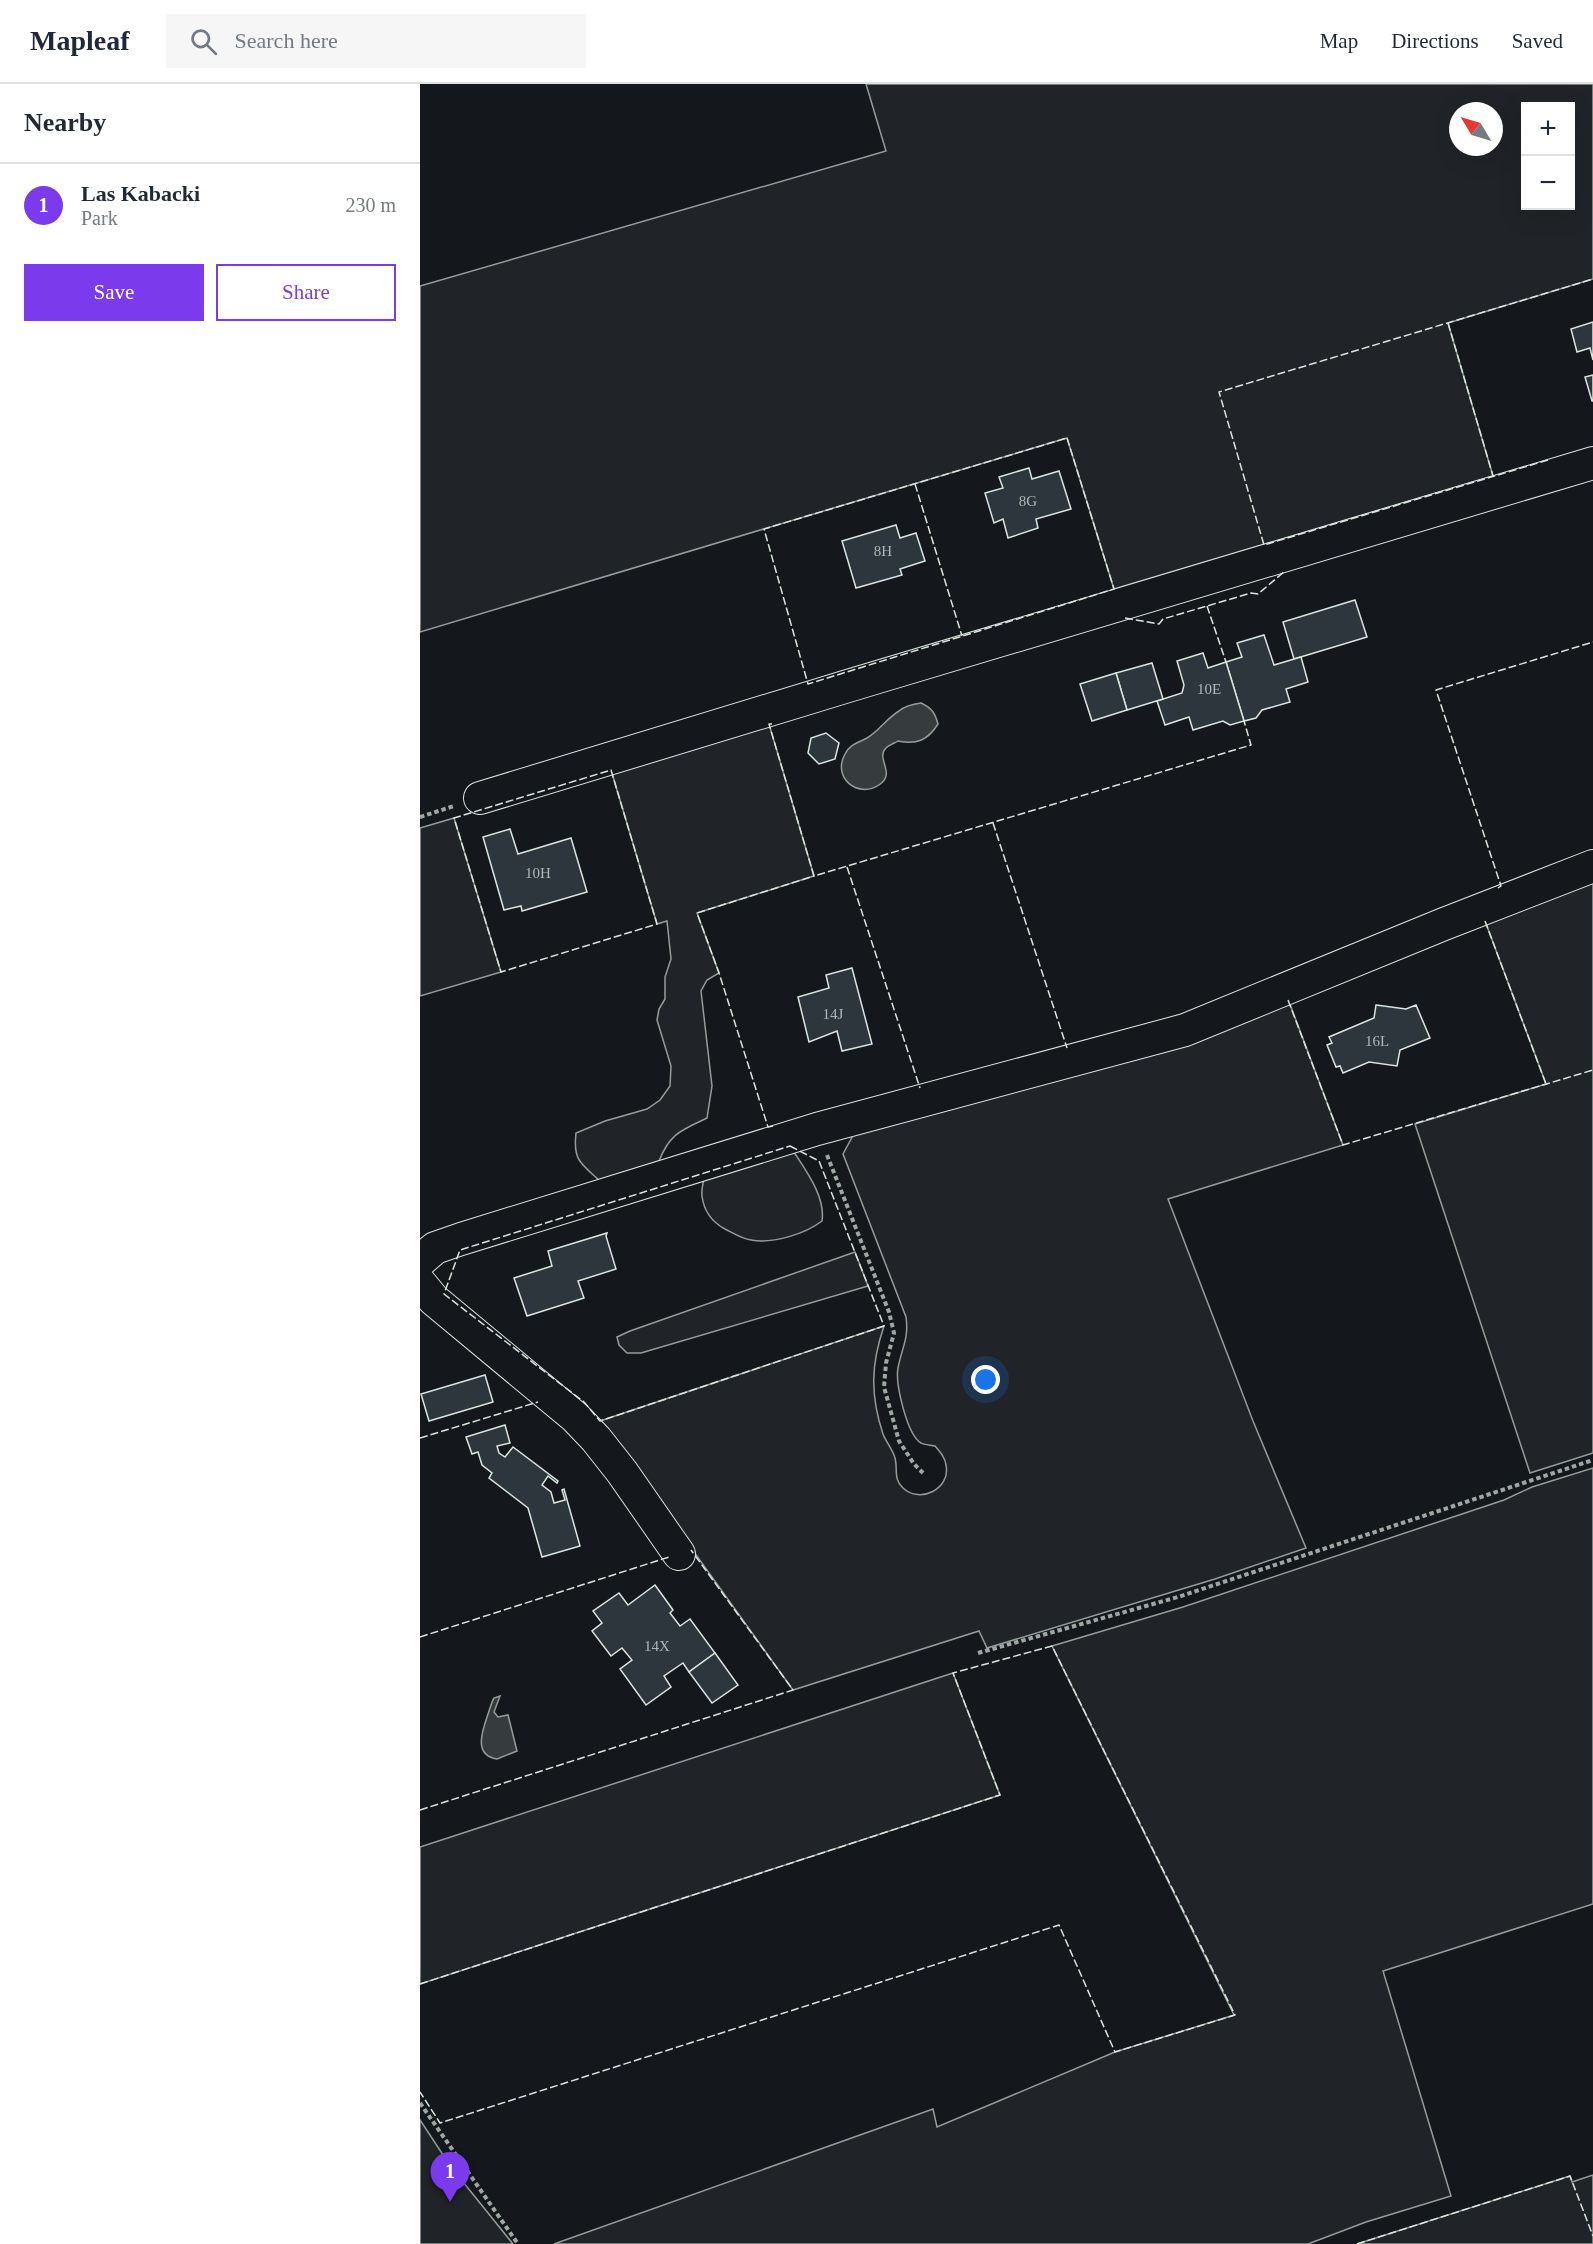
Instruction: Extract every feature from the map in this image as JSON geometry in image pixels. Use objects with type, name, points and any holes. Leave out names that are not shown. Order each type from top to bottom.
[{"type":"lane","points":[[480,798],[1593,463]]},
{"type":"lane","points":[[420,1261],[435,1248],[461,1239],[817,1129],[1185,1030],[1593,866]]},
{"type":"lane","points":[[420,1283],[434,1300],[575,1417],[622,1472],[679,1554]]},
{"type":"path","points":[[817,1129],[889,1312],[894,1333],[886,1363],[884,1387],[899,1441],[923,1473]]},
{"type":"path","points":[[978,1653],[1178,1597],[1593,1461]]},
{"type":"path","points":[[420,2103],[518,2244]]},
{"type":"shaded area","points":[[866,84],[1593,84],[1593,279],[1448,323],[1493,476],[1114,589],[1067,438],[420,632],[420,286],[886,151]]},
{"type":"shaded area","points":[[921,703],[930,709],[937,720],[938,724],[930,734],[916,742],[898,741],[886,748],[883,757],[886,776],[879,785],[871,789],[863,789],[849,783],[844,778],[842,763],[849,748],[871,735],[901,709]]},
{"type":"shaded area","points":[[769,724],[814,876],[697,913],[719,973],[707,980],[701,991],[712,1086],[707,1118],[684,1129],[672,1138],[659,1161],[599,1180],[579,1160],[575,1142],[576,1133],[605,1121],[647,1109],[660,1100],[670,1086],[671,1066],[657,1020],[659,1009],[665,999],[665,977],[671,959],[667,921],[657,924],[611,770]]},
{"type":"shaded area","points":[[454,818],[501,972],[420,996],[420,828]]},
{"type":"shaded area","points":[[1593,878],[1593,1453],[1530,1473],[1415,1124],[1546,1084],[1485,921]]},
{"type":"shaded area","points":[[1288,999],[1343,1145],[1168,1199],[1253,1421],[1306,1548],[1215,1579],[987,1648],[979,1631],[793,1690],[600,1421],[884,1326],[877,1353],[874,1393],[884,1437],[894,1455],[900,1485],[910,1493],[918,1495],[933,1492],[944,1481],[945,1462],[935,1446],[922,1444],[916,1438],[903,1408],[898,1368],[906,1337],[906,1317],[843,1154],[856,1130]]},
{"type":"shaded area","points":[[790,1146],[817,1191],[821,1201],[822,1221],[788,1237],[760,1241],[741,1237],[713,1220],[707,1212],[702,1196],[705,1173]]},
{"type":"shaded area","points":[[855,1252],[868,1286],[641,1353],[627,1353],[619,1345],[617,1337],[630,1331]]},
{"type":"shaded area","points":[[1593,1468],[1593,1904],[1383,1971],[1451,2196],[1366,2222],[1308,2244],[554,2244],[933,2109],[937,2127],[1115,2052],[1234,2015],[1052,1646],[1183,1607]]},
{"type":"shaded area","points":[[953,1673],[1000,1795],[420,1984],[420,1847]]},
{"type":"shaded area","points":[[500,1696],[494,1712],[498,1717],[508,1715],[517,1751],[497,1759],[484,1752],[481,1740],[492,1701]]},
{"type":"shaded area","points":[[420,2120],[451,2167],[513,2244],[420,2244]]},
{"type":"shaded area","points":[[1593,2175],[1593,2244],[1357,2244],[1570,2176],[1572,2182]]},
{"type":"building","points":[[1593,322],[1593,360],[1590,348],[1577,352],[1571,329]]},
{"type":"building","points":[[1593,375],[1593,401],[1592,401],[1585,377]]},
{"type":"building","points":[[1029,468],[1032,479],[1059,471],[1071,509],[1036,519],[1038,528],[1008,538],[1003,519],[994,523],[985,493],[1003,488],[999,477]]},
{"type":"building","points":[[896,525],[900,538],[916,533],[925,561],[900,569],[902,575],[856,588],[842,541]]},
{"type":"building","points":[[1355,600],[1367,637],[1294,659],[1283,622]]},
{"type":"building","points":[[1264,635],[1274,665],[1301,657],[1308,682],[1286,689],[1290,702],[1262,710],[1256,718],[1244,721],[1226,662],[1242,657],[1237,643]]},
{"type":"building","points":[[1203,653],[1208,668],[1226,662],[1244,721],[1230,725],[1223,721],[1193,730],[1189,717],[1165,725],[1157,701],[1182,693],[1184,685],[1177,661]]},
{"type":"building","points":[[1152,663],[1163,699],[1127,710],[1116,673]]},
{"type":"building","points":[[1116,673],[1127,710],[1092,721],[1080,684]]},
{"type":"building","points":[[826,733],[839,743],[835,759],[819,764],[808,753],[811,738]]},
{"type":"building","points":[[510,829],[518,854],[571,838],[587,892],[522,911],[521,906],[504,910],[483,837]]},
{"type":"building","points":[[852,968],[872,1044],[842,1051],[837,1031],[809,1042],[798,997],[829,988],[826,975]]},
{"type":"building","points":[[1376,1005],[1406,1009],[1416,1005],[1430,1038],[1400,1050],[1397,1066],[1369,1062],[1343,1073],[1340,1066],[1336,1067],[1327,1045],[1332,1043],[1329,1037],[1374,1018]]},
{"type":"building","points":[[607,1233],[616,1269],[578,1281],[584,1298],[527,1316],[514,1278],[552,1266],[548,1251]]},
{"type":"building","points":[[485,1375],[493,1402],[429,1421],[421,1394]]},
{"type":"building","points":[[505,1425],[510,1443],[497,1446],[499,1453],[505,1457],[513,1447],[558,1481],[557,1483],[548,1476],[542,1485],[551,1492],[554,1503],[565,1500],[562,1490],[564,1489],[580,1546],[542,1557],[528,1508],[489,1478],[492,1473],[482,1465],[478,1452],[472,1454],[466,1437]]},
{"type":"building","points":[[655,1585],[673,1610],[670,1613],[680,1626],[690,1619],[715,1653],[689,1672],[683,1663],[664,1676],[671,1687],[646,1705],[620,1669],[632,1660],[622,1648],[611,1656],[592,1631],[602,1623],[593,1611],[619,1593],[628,1605]]},
{"type":"building","points":[[715,1653],[738,1685],[712,1703],[689,1672]]},
{"type":"fence","points":[[1548,460],[1264,545],[1219,392],[1593,279]]},
{"type":"fence","points":[[1448,323],[1493,476]]},
{"type":"fence","points":[[1067,438],[1114,589],[808,684],[764,529],[1067,438]]},
{"type":"fence","points":[[915,484],[962,636]]},
{"type":"fence","points":[[1125,618],[1159,624],[1163,619],[1251,593],[1258,594],[1285,571]]},
{"type":"fence","points":[[1207,606],[1226,662]]},
{"type":"fence","points":[[1498,888],[1501,886],[1436,690],[1593,642]]},
{"type":"fence","points":[[772,724],[769,724],[814,876],[1251,745],[1244,721]]},
{"type":"fence","points":[[611,770],[657,924],[501,972],[454,818],[611,770]]},
{"type":"fence","points":[[993,823],[1067,1048]]},
{"type":"fence","points":[[847,867],[920,1088]]},
{"type":"fence","points":[[773,1126],[768,1127],[719,973],[697,913],[814,876]]},
{"type":"fence","points":[[1485,921],[1546,1084]]},
{"type":"fence","points":[[1288,1000],[1343,1145],[1593,1070]]},
{"type":"fence","points":[[790,1146],[819,1161],[884,1326],[600,1421],[584,1402],[444,1294],[460,1250],[790,1146]]},
{"type":"fence","points":[[420,1438],[538,1402]]},
{"type":"fence","points":[[420,1810],[793,1690],[691,1550]]},
{"type":"fence","points":[[420,1637],[669,1557]]},
{"type":"fence","points":[[420,1984],[1000,1795],[953,1673],[1052,1646],[1235,2015],[1115,2052],[1059,1925],[440,2123],[420,2092]]},
{"type":"fence","points":[[1357,2244],[1570,2176],[1593,2236]]},
{"type":"place","name":"Las Kabacki","points":[[450,2202]]}]
